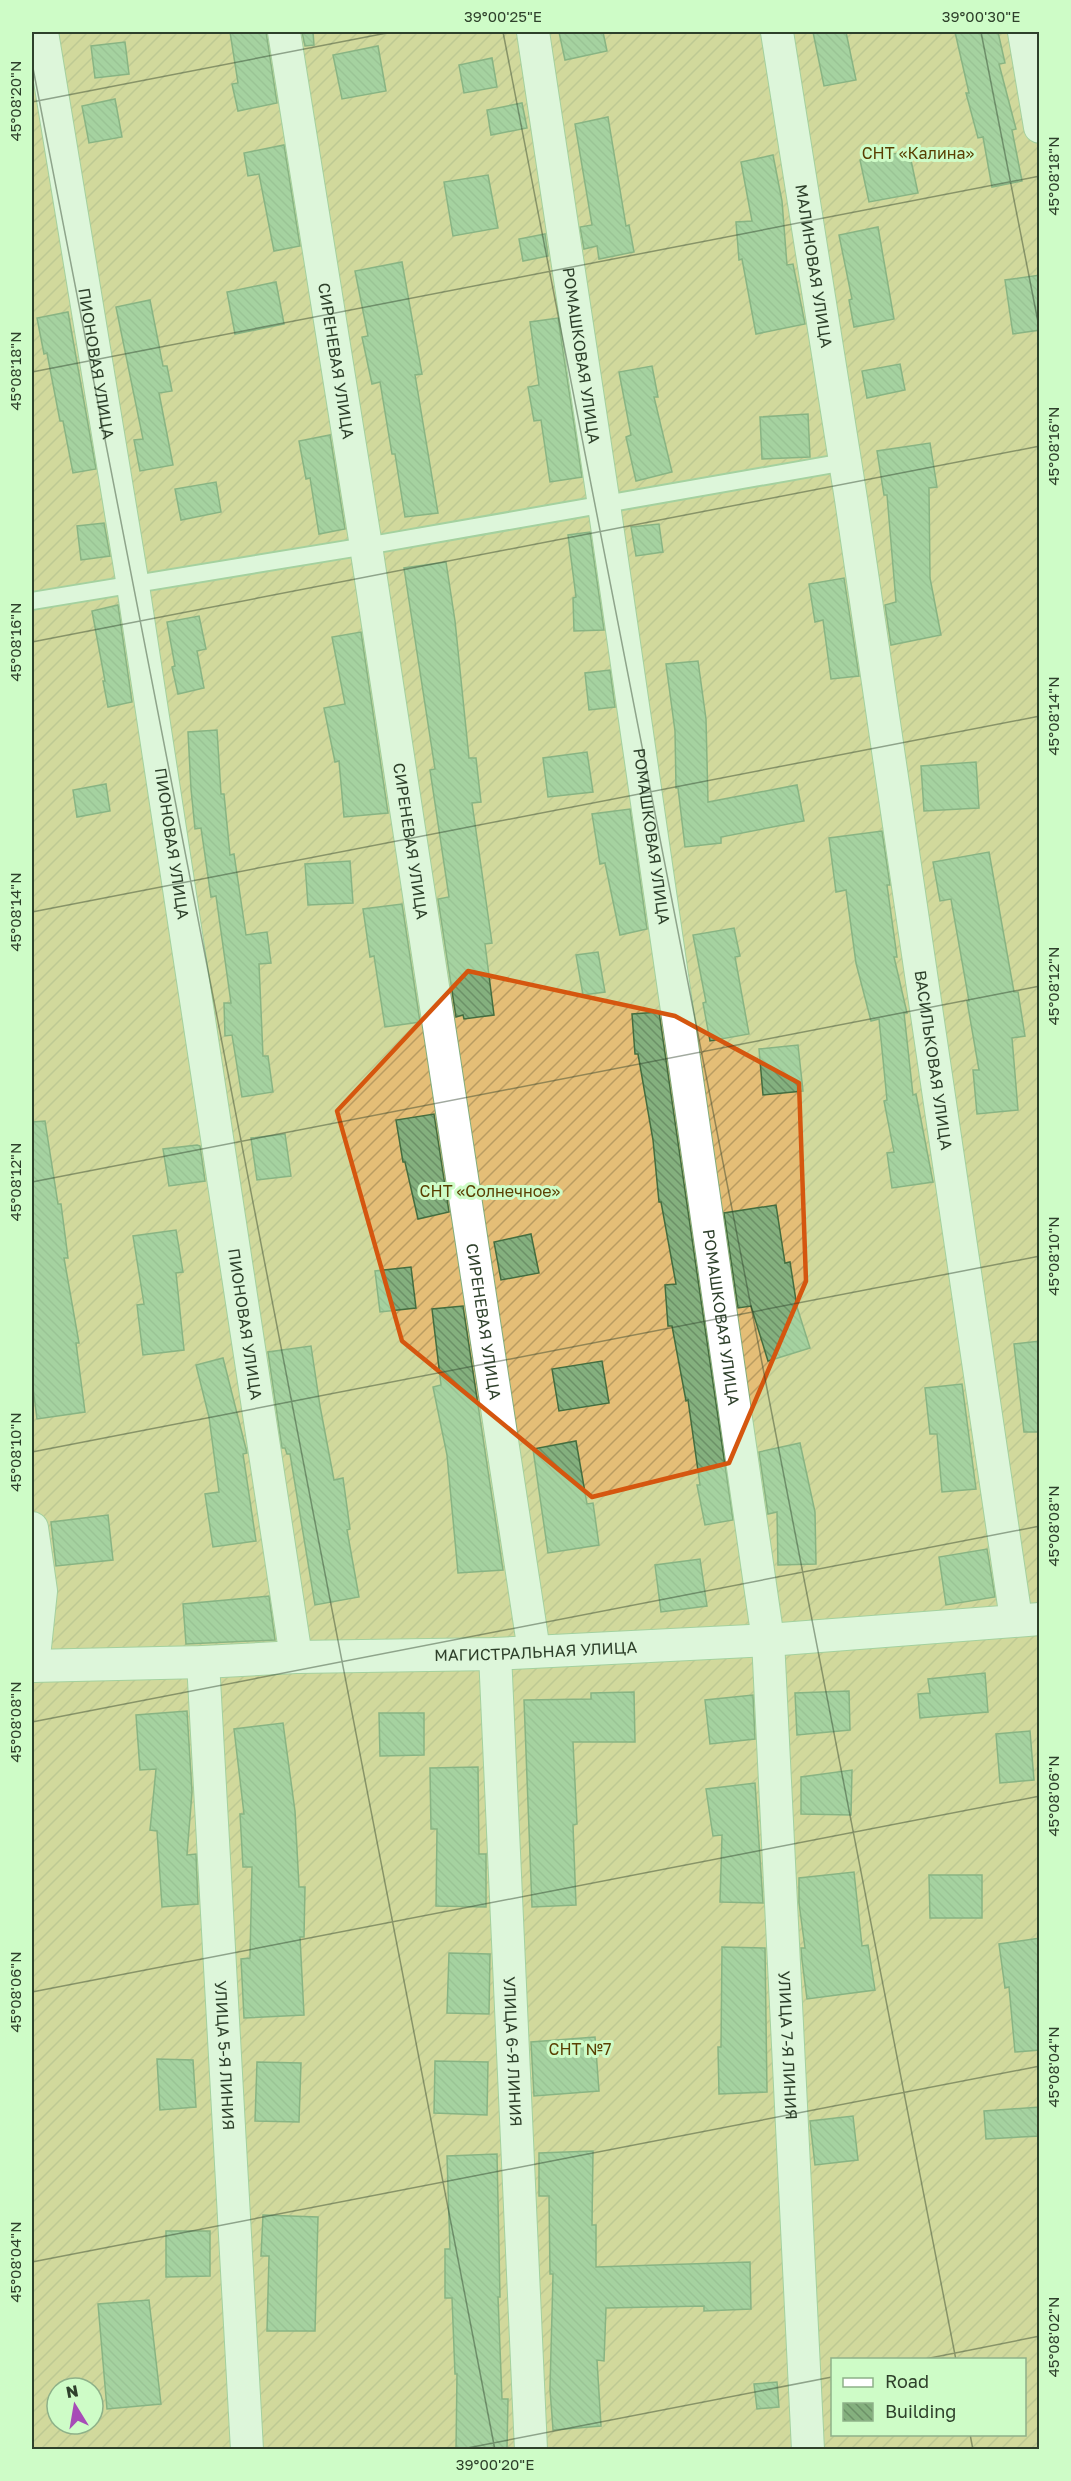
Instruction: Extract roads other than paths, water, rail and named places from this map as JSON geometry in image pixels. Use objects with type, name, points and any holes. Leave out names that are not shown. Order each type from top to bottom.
[{"type":"street","name":"ПИОНОВАЯ УЛИЦА","points":[[42,32],[133,586],[296,1657]]},
{"type":"street","name":"СИРЕНЕВАЯ УЛИЦА","points":[[285,32],[366,546],[534,1650]]},
{"type":"street","name":"РОМАШКОВАЯ УЛИЦА","points":[[533,32],[604,505],[768,1641]]},
{"type":"street","name":"МАЛИНОВАЯ УЛИЦА","points":[[777,32],[851,499]]},
{"type":"street","points":[[1024,32],[1040,127]]},
{"type":"street","name":"ВАСИЛЬКОВАЯ УЛИЦА","points":[[851,499],[1028,1619]]},
{"type":"street","points":[[32,1528],[41,1591],[32,1666]]},
{"type":"street","name":"МАГИСТРАЛЬНАЯ УЛИЦА","points":[[32,1666],[203,1662],[296,1657],[495,1654],[534,1650],[768,1641],[1028,1619]]},
{"type":"street","name":"УЛИЦА 7-Я ЛИНИЯ","points":[[768,1641],[808,2450]]},
{"type":"street","name":"УЛИЦА 6-Я ЛИНИЯ","points":[[495,1654],[531,2450]]},
{"type":"street","name":"УЛИЦА 5-Я ЛИНИЯ","points":[[203,1662],[247,2450]]},
{"type":"lane","points":[[32,601],[133,586],[845,462]]},
{"type":"park label","name":"СНТ «Калина»","points":[[918,153]]},
{"type":"park label","name":"СНТ «Солнечное»","points":[[490,1191]]},
{"type":"park label","name":"СНТ №7","points":[[580,2049]]}]
